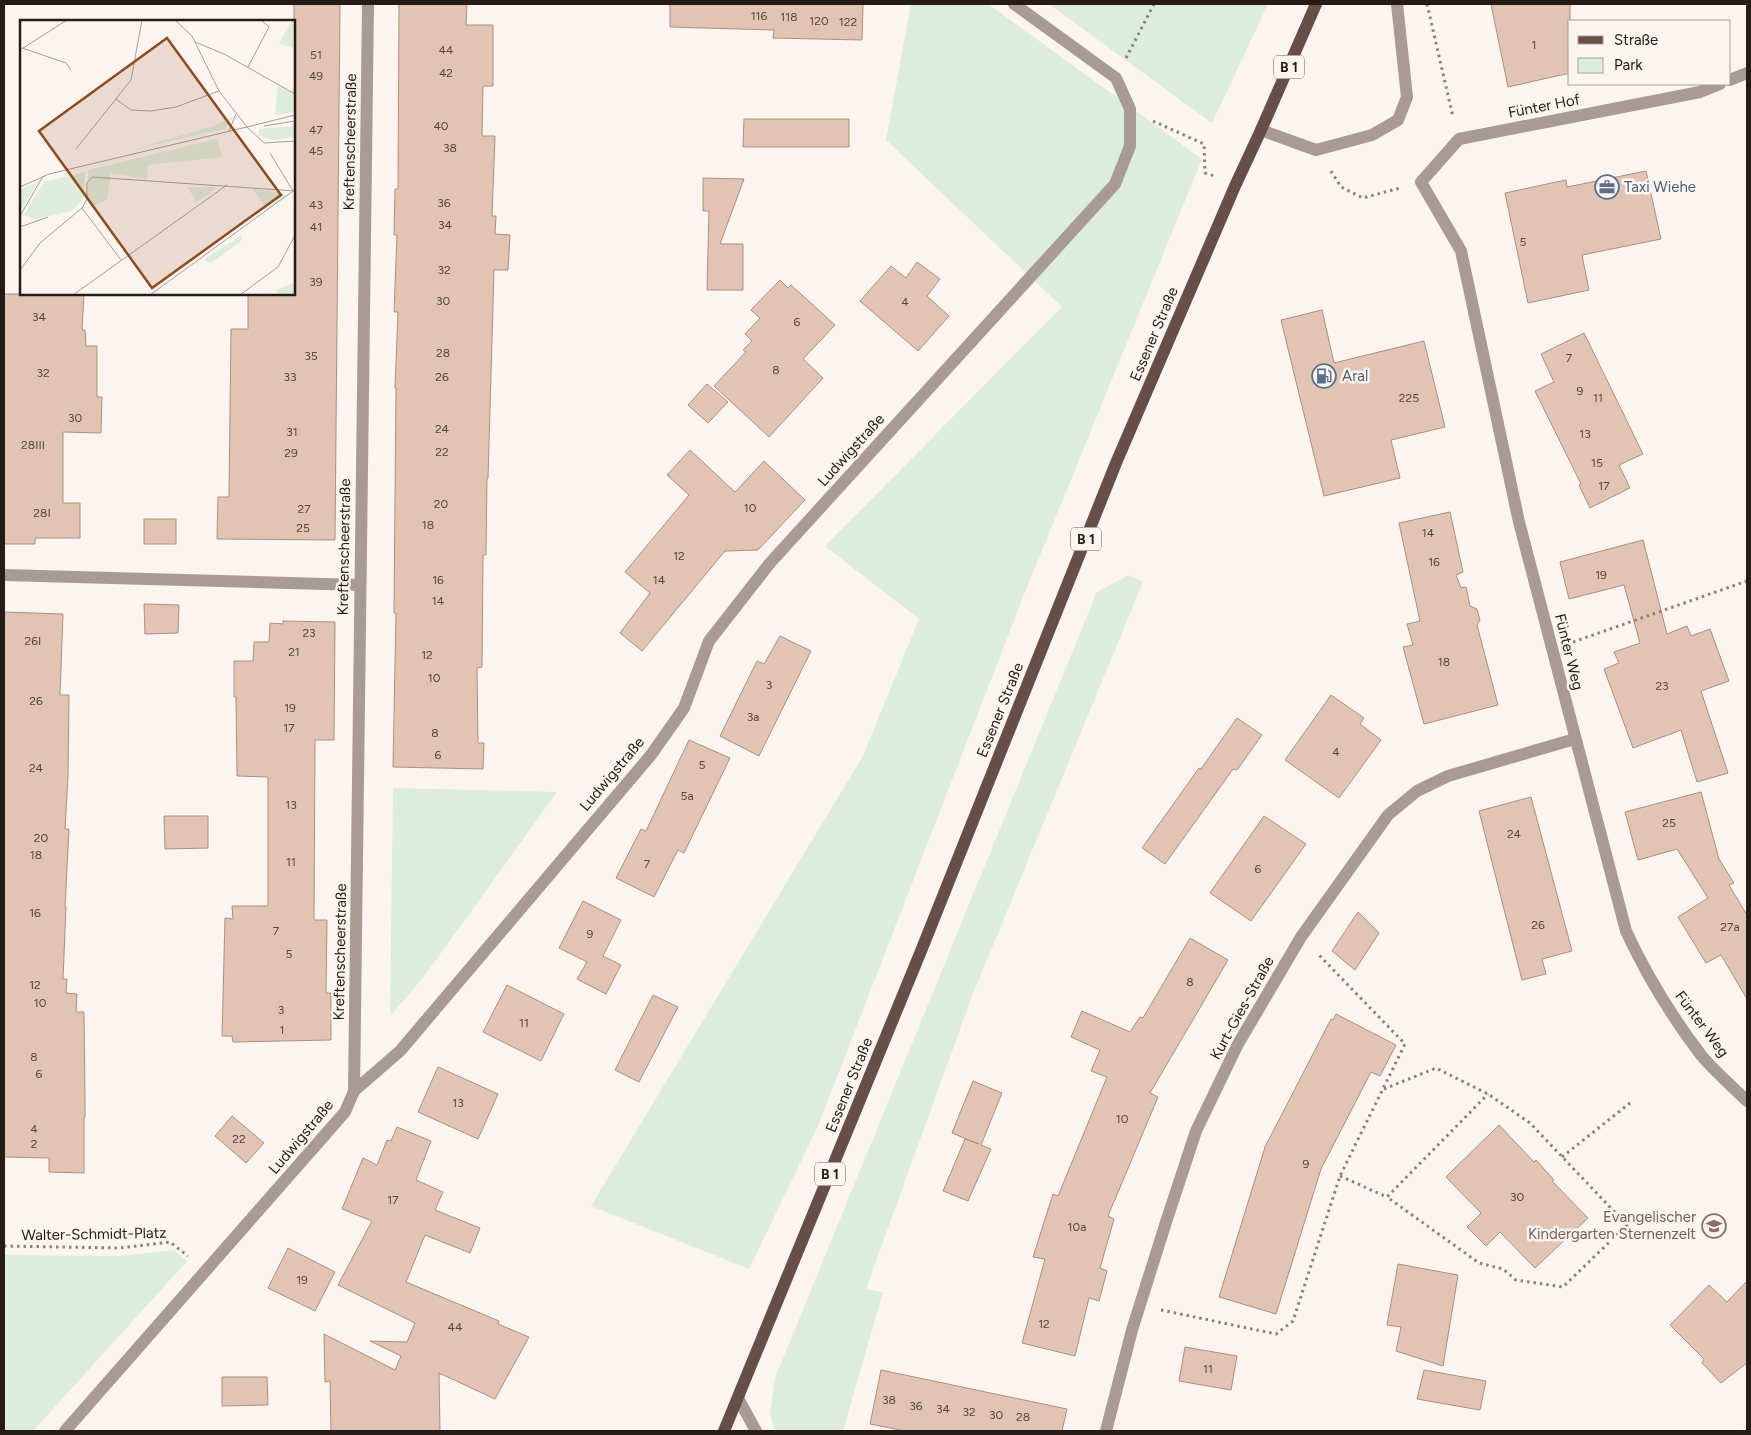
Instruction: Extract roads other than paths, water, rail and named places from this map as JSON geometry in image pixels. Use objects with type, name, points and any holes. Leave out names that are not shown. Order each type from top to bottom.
[{"type":"main road","name":"Essener Straße","points":[[724,1431],[922,951],[1116,463],[1235,186],[1316,4]]},
{"type":"street","name":"Kreftenscheerstraße","points":[[354,1091],[368,4]]},
{"type":"street","name":"Ludwigstraße","points":[[65,1431],[345,1112],[354,1091],[400,1051],[651,755],[684,708],[709,641],[770,563],[1115,184],[1130,146],[1130,109],[1116,78],[1014,4]]},
{"type":"street","points":[[1261,130],[1316,150],[1372,136],[1398,120],[1407,97],[1397,4]]},
{"type":"street","points":[[1731,80],[1747,73]]},
{"type":"street","name":"Fünter Hof","points":[[1421,182],[1459,140],[1700,92],[1718,85]]},
{"type":"street","name":"Fünter Weg","points":[[1421,182],[1461,250],[1519,522],[1574,739],[1626,931],[1637,955],[1661,996],[1702,1056],[1747,1101]]},
{"type":"street","points":[[4,575],[360,585]]},
{"type":"street","name":"Kurt-Gies-Straße","points":[[1106,1431],[1140,1306],[1196,1132],[1238,1044],[1302,937],[1388,815],[1417,791],[1448,776],[1574,739]]},
{"type":"street","points":[[738,1398],[756,1431]]},
{"type":"place","name":"Taxi Wiehe","points":[[1607,187]]},
{"type":"place","name":"Aral","points":[[1324,376]]},
{"type":"place","name":"Evangelischer Kindergarten Sternenzelt","points":[[1714,1226]]}]
